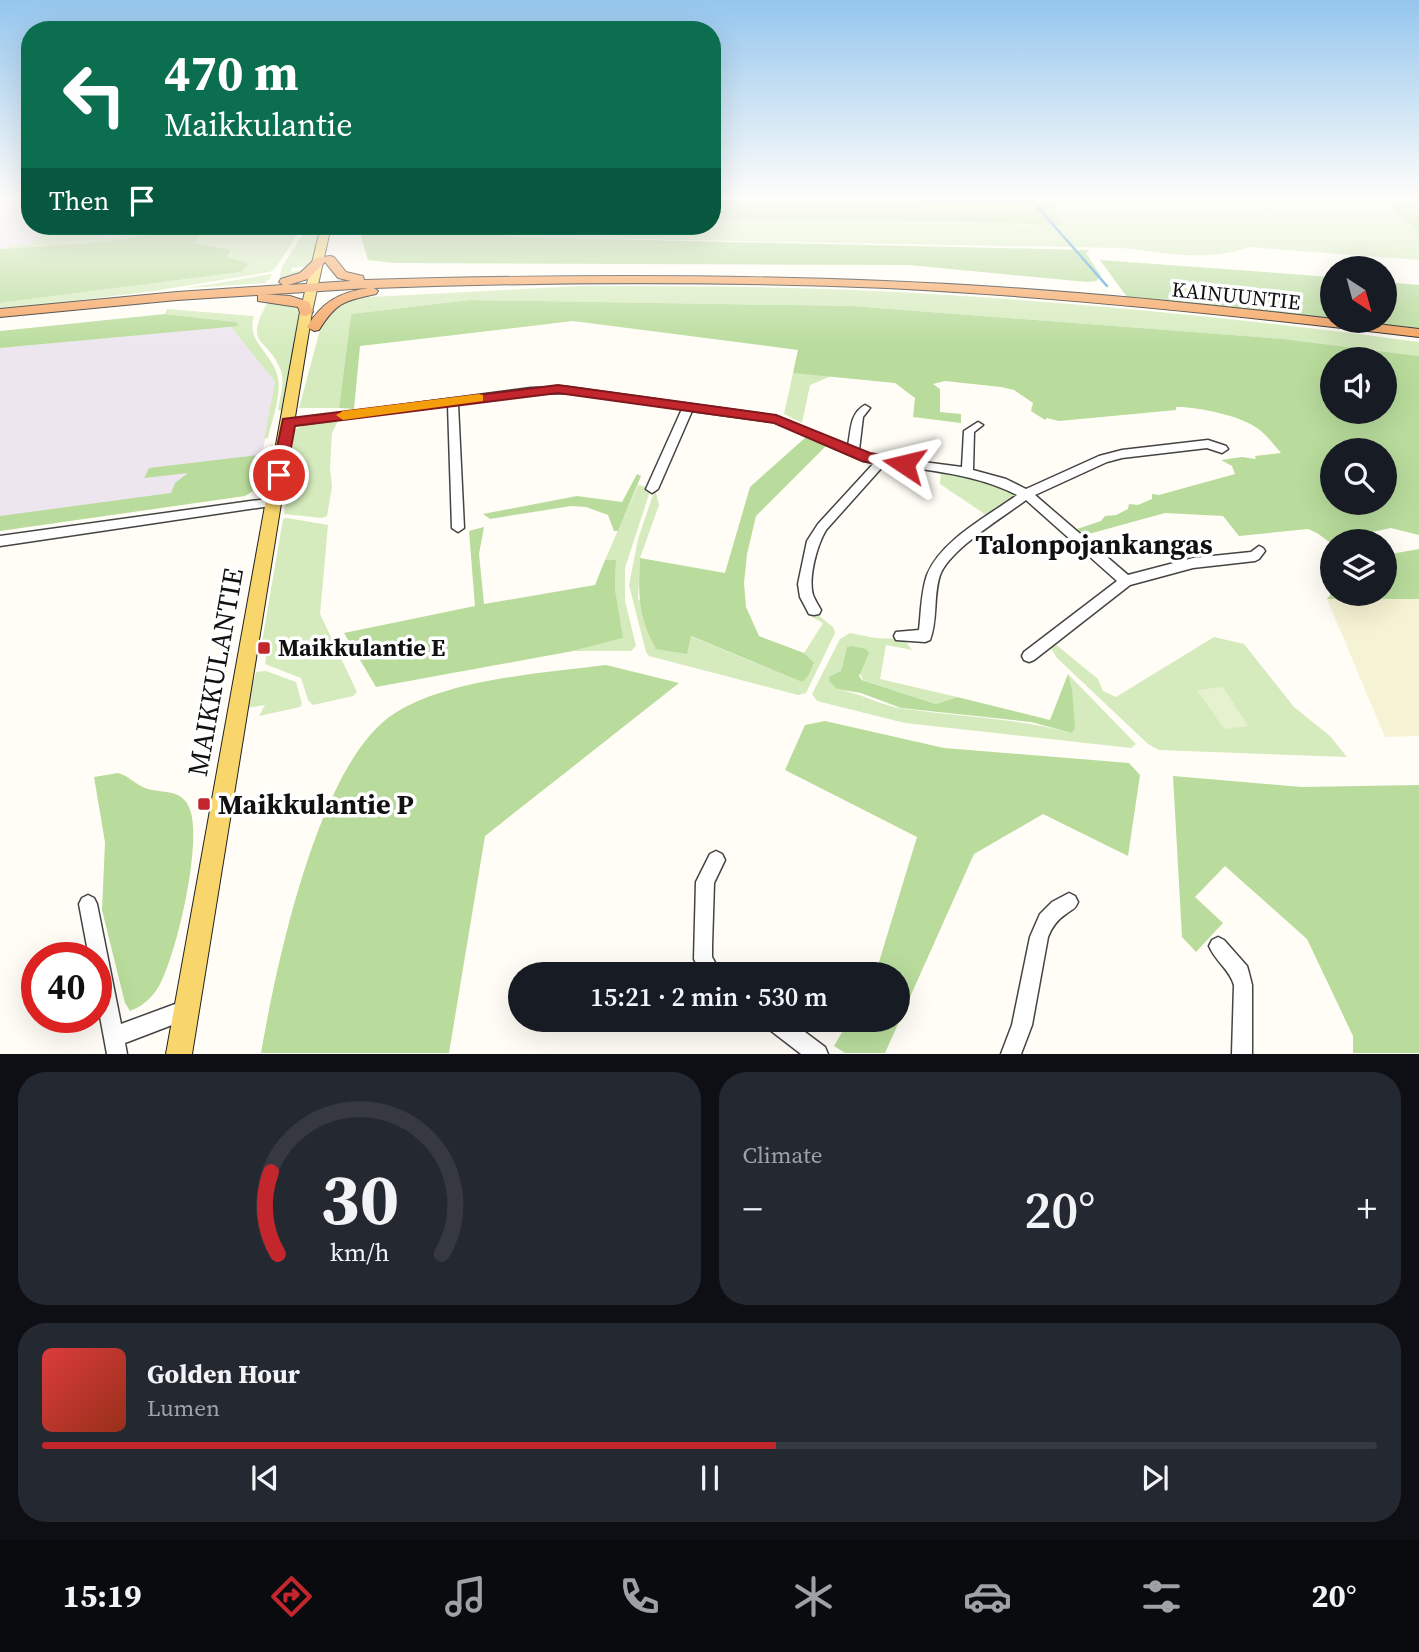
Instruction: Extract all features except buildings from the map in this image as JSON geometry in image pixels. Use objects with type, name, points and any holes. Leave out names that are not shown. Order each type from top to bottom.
[{"type":"highway","points":[[221,291],[296,279],[325,260],[342,275],[381,285]]},
{"type":"highway","name":"KAINUUNTIE","points":[[0,315],[221,291],[595,277],[876,283],[1124,300],[1419,333]]},
{"type":"highway","name":"KAINUUNTIE","points":[[381,285],[581,283],[875,288],[1126,305],[1419,339]]},
{"type":"highway","points":[[314,327],[321,313],[332,301],[381,285]]},
{"type":"highway","name":"KAINUUNTIE","points":[[0,315],[317,289]]},
{"type":"highway","points":[[245,297],[298,302],[304,305],[306,312]]},
{"type":"main road","points":[[325,260],[326,249]]},
{"type":"main road","points":[[317,289],[328,249]]},
{"type":"main road","name":"MAIKKULANTIE","points":[[179,1054],[306,312],[317,289]]},
{"type":"main road","name":"MAIKKULANTIE","points":[[302,343],[314,327],[317,289]]},
{"type":"street","points":[[288,423],[558,389],[776,419],[853,452],[883,461],[967,472],[1002,482],[1026,494],[1126,581]]},
{"type":"street","points":[[453,402],[458,528]]},
{"type":"street","points":[[652,489],[689,406]]},
{"type":"street","points":[[853,452],[858,417],[866,408]]},
{"type":"street","points":[[967,472],[969,430],[978,425]]},
{"type":"street","points":[[901,636],[925,636],[933,577],[944,556],[1026,494],[1103,459],[1122,454],[1208,444],[1222,449]]},
{"type":"street","points":[[814,610],[807,597],[805,584],[813,541],[822,527],[883,461]]},
{"type":"street","points":[[0,541],[274,502]]},
{"type":"street","points":[[1030,656],[1126,581],[1193,563],[1255,556],[1259,551]]},
{"type":"street","points":[[705,962],[705,882],[716,860]]},
{"type":"street","points":[[1011,1054],[1022,1025],[1046,920],[1069,902]]},
{"type":"street","points":[[88,904],[116,1045],[186,1010]]},
{"type":"street","points":[[1218,946],[1240,973],[1243,985],[1242,1054]]},
{"type":"street","points":[[790,1032],[818,1054]]},
{"type":"shaded area","points":[[230,326],[275,382],[258,480],[0,531],[0,348]]},
{"type":"shaded area","points":[[1397,599],[1419,599],[1419,736],[1385,737],[1330,606],[1397,606]]},
{"type":"green space","points":[[0,249],[227,249],[231,250],[227,257],[249,263],[241,272],[0,303]]},
{"type":"green space","points":[[227,249],[288,249],[274,270],[269,272],[154,291],[0,310],[0,303],[241,272],[227,257],[231,250]]},
{"type":"green space","points":[[293,249],[315,249],[308,266],[292,268],[291,272],[307,269],[290,279],[279,281],[282,279],[279,279],[282,267]]},
{"type":"green space","points":[[365,249],[1054,249],[1090,250],[1086,253],[1101,276],[1096,281],[1087,282],[909,265],[394,263],[368,260]]},
{"type":"green space","points":[[1130,249],[1241,249],[1201,255],[1168,254]]},
{"type":"green space","points":[[1277,249],[1419,249],[1419,260],[1397,258],[1397,256]]},
{"type":"green space","points":[[1100,260],[1320,276],[1320,319],[1127,297]]},
{"type":"green space","points":[[272,274],[269,280],[265,281],[267,283],[187,288]]},
{"type":"green space","points":[[1397,283],[1419,285],[1419,330],[1397,327]]},
{"type":"green space","points":[[580,286],[839,289],[1080,305],[1284,325],[1320,330],[1320,333],[1348,333],[1419,342],[1419,356],[1397,353],[1397,347],[1348,347],[1284,339],[851,306],[469,300],[351,314],[339,408],[299,408],[324,315],[351,298]]},
{"type":"green space","points":[[469,300],[851,306],[1284,339],[1348,347],[1320,347],[1320,424],[1397,424],[1397,353],[1419,356],[1419,535],[1391,528],[1320,529],[1320,535],[1308,529],[1239,536],[1223,516],[1165,513],[1085,535],[1077,529],[1101,521],[1105,516],[1116,515],[1128,509],[1129,504],[1138,505],[1152,499],[1152,494],[1159,495],[1235,474],[1232,466],[1221,460],[1242,457],[1256,459],[1255,456],[1281,453],[1263,433],[1250,424],[1206,410],[1176,407],[1176,410],[1045,420],[1031,411],[1033,403],[1014,390],[945,381],[933,384],[940,389],[940,412],[961,414],[961,423],[913,417],[915,398],[895,383],[793,373],[798,350],[573,321],[360,346],[354,409],[339,408],[351,314]]},
{"type":"green space","points":[[268,302],[298,305],[301,310],[282,411],[278,410],[282,386],[281,371],[257,335],[257,327]]},
{"type":"green space","points":[[167,309],[254,316],[253,332],[274,366],[278,381],[278,398],[268,438],[264,439],[275,382],[230,326],[238,326],[236,322],[165,314]]},
{"type":"green space","points":[[165,314],[236,322],[239,326],[0,348],[0,331]]},
{"type":"green space","points":[[793,373],[834,375],[810,385],[802,423],[784,414]]},
{"type":"green space","points":[[339,419],[332,433],[332,487],[327,516],[322,518],[284,514],[294,430],[308,423]]},
{"type":"green space","points":[[806,437],[826,446],[756,516],[747,554],[744,583],[746,607],[759,636],[804,653],[814,663],[808,676],[802,682],[691,636],[687,654],[656,649],[642,616],[640,558],[725,573],[750,487]]},
{"type":"green space","points":[[266,454],[259,484],[245,496],[0,531],[0,516],[171,493],[175,483],[188,473],[144,478],[149,468]]},
{"type":"green space","points":[[941,472],[967,476],[1016,493],[1016,496],[989,517],[940,484]]},
{"type":"green space","points":[[637,474],[641,476],[618,531],[614,531],[608,515],[586,507],[571,506],[490,519],[483,514],[577,496],[622,502]]},
{"type":"green space","points":[[638,485],[651,488],[625,568],[625,601],[636,646],[631,651],[573,651],[622,638],[615,589],[616,560],[605,560]]},
{"type":"green space","points":[[655,489],[659,505],[640,558],[638,599],[689,647],[690,636],[802,682],[814,664],[804,653],[823,623],[805,613],[813,611],[833,627],[835,633],[806,693],[798,695],[649,656],[646,652],[629,585],[638,539]]},
{"type":"green space","points":[[283,519],[328,525],[320,614],[357,692],[353,696],[313,705],[308,700],[301,678],[265,664],[268,642],[262,642]]},
{"type":"green space","points":[[484,527],[479,554],[484,604],[595,585],[605,560],[616,560],[615,589],[623,638],[573,651],[376,687],[344,633],[475,606],[469,531]]},
{"type":"green space","points":[[1419,549],[1419,599],[1397,599],[1397,553]]},
{"type":"green space","points":[[850,633],[875,638],[904,639],[912,650],[886,645],[880,679],[957,697],[936,704],[863,680],[847,647],[841,671],[830,676],[837,689],[896,707],[1010,721],[1072,733],[1072,688],[1068,674],[1136,744],[1131,748],[905,723],[817,701],[812,694],[840,639]]},
{"type":"green space","points":[[1214,637],[1244,644],[1294,707],[1330,736],[1347,757],[1159,750],[1148,744],[1057,658],[1049,645],[1054,643],[1098,679],[1103,691],[1116,697]]},
{"type":"green space","points":[[847,647],[866,649],[869,653],[859,676],[862,680],[936,704],[957,697],[1050,720],[1068,674],[1072,688],[1075,728],[1072,733],[1031,722],[901,708],[861,693],[837,689],[829,681],[830,676],[841,671]]},
{"type":"green space","points":[[606,665],[679,683],[485,836],[449,1053],[261,1053],[277,970],[305,869],[323,819],[344,774],[368,738],[395,713],[442,692],[497,679]]},
{"type":"green space","points":[[266,671],[296,682],[302,704],[300,707],[259,716],[265,705],[246,708],[256,672]]},
{"type":"green space","points":[[1223,687],[1248,726],[1224,729],[1197,690]]},
{"type":"green space","points":[[825,721],[944,748],[1129,763],[1140,775],[1128,856],[1043,814],[974,854],[910,997],[910,962],[879,962],[917,837],[785,770],[805,725]]},
{"type":"green space","points":[[118,773],[145,788],[180,796],[188,805],[192,820],[191,866],[174,946],[159,987],[144,1003],[130,1011],[125,1003],[102,910],[105,842],[94,777]]},
{"type":"green space","points":[[1173,776],[1301,787],[1419,785],[1419,1053],[1353,1053],[1353,1036],[1307,939],[1225,866],[1195,897],[1223,923],[1196,952],[1182,937]]},
{"type":"green space","points":[[842,1032],[894,1032],[885,1053],[845,1053],[834,1046]]},
{"type":"waterway","points":[[1075,249],[1107,286]]},
{"type":"slow traffic","points":[[343,415],[479,398]]},
{"type":"place","name":"Maikkulantie E","points":[[264,648]]},
{"type":"place","name":"Maikkulantie P","points":[[204,804]]},
{"type":"district","name":"Talonpojankangas","points":[[1094,544]]},
{"type":"route","points":[[279,475],[288,423],[558,389],[776,419],[867,458],[904,464]]}]
